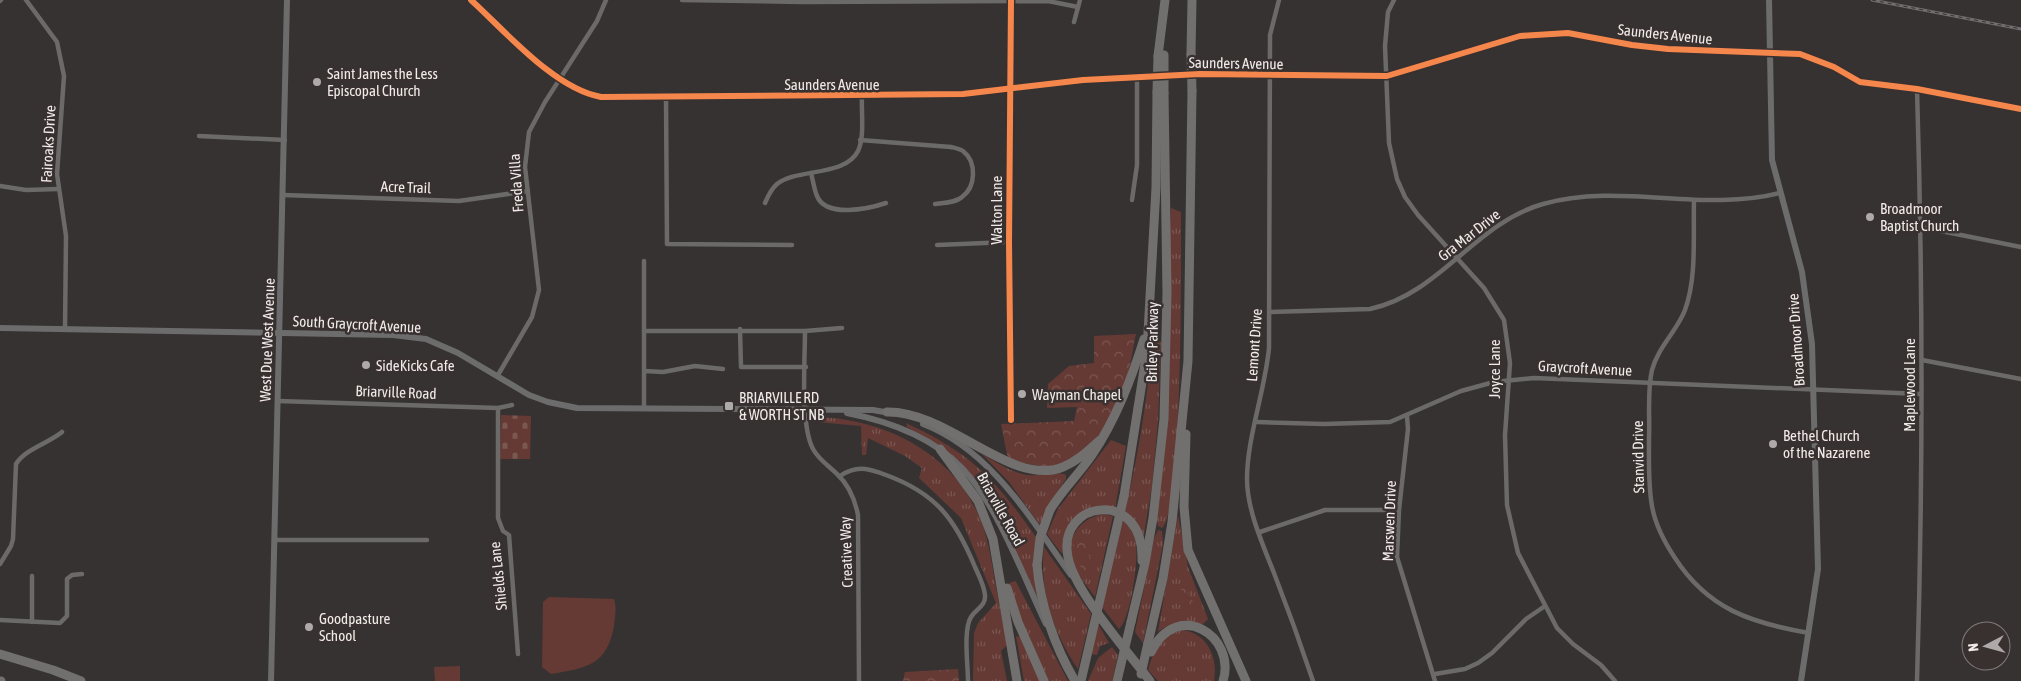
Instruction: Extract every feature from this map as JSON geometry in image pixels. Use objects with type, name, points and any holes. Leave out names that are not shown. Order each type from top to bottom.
[{"type":"highway","points":[[1081,681],[1124,496],[1143,383],[1156,188],[1161,56],[1166,0]]},
{"type":"highway","points":[[1192,0],[1188,361],[1184,506],[1188,550],[1246,681]]},
{"type":"highway","name":"Briley Parkway","points":[[1118,681],[1153,518],[1164,419],[1167,293],[1161,92]]},
{"type":"highway","points":[[1075,681],[1066,665],[1046,612],[1037,565],[1040,538],[1050,510],[1100,440],[1128,388],[1147,329]]},
{"type":"highway","points":[[1140,677],[1149,647],[1172,522],[1188,361]]},
{"type":"highway","points":[[887,412],[900,412],[928,420],[956,433],[1015,467],[1026,470],[1061,468],[1079,458],[1100,440]]},
{"type":"highway","points":[[940,449],[978,500],[993,539],[1017,681]]},
{"type":"highway","points":[[1140,584],[1142,553],[1140,539],[1135,526],[1123,515],[1113,511],[1093,511],[1081,517],[1074,525],[1067,547],[1072,569],[1085,593],[1150,681]]},
{"type":"highway","points":[[998,564],[1018,622],[1044,681]]},
{"type":"highway","points":[[1149,647],[1170,628],[1181,625],[1197,627],[1210,634],[1219,647],[1225,664],[1222,681]]},
{"type":"highway","points":[[0,654],[53,670],[81,681]]},
{"type":"main road","name":"West Due West Avenue","points":[[271,681],[287,0]]},
{"type":"main road","name":"Broadmoor Drive","points":[[1769,0],[1771,151],[1780,193],[1807,292],[1812,344],[1818,569],[1801,681]]},
{"type":"main road","name":"South Graycroft Avenue","points":[[0,328],[392,335],[426,339],[498,375],[529,395],[548,402],[577,408]]},
{"type":"main road","name":"Briarville Road","points":[[577,408],[887,412],[929,426],[974,454],[1008,490],[1085,593]]},
{"type":"main road","name":"Briarville Road","points":[[834,410],[869,417],[897,427],[940,449],[963,469],[980,490],[1066,665]]},
{"type":"street","name":"Fairoaks Drive","points":[[26,0],[57,42],[62,57],[64,76],[58,189],[66,236],[65,329]]},
{"type":"street","name":"Saunders Avenue","points":[[471,0],[559,80],[576,90],[601,97],[963,94],[1009,87],[1137,76],[1200,74],[1270,77],[1387,76],[1520,36],[1568,33],[1632,45],[1668,49],[1800,54],[1834,67],[1860,82],[1917,89],[2021,109]]},
{"type":"street","name":"Freda Villa","points":[[498,375],[532,317],[539,290],[525,167],[529,132],[541,108],[597,21],[606,0]]},
{"type":"street","points":[[682,0],[800,2],[1011,1],[1060,2],[1078,7]]},
{"type":"street","points":[[1074,22],[1080,0]]},
{"type":"street","name":"Lemont Drive","points":[[1279,0],[1270,35],[1270,312],[1267,367],[1248,462],[1247,481],[1250,503],[1313,681]]},
{"type":"street","name":"Joyce Lane","points":[[1394,0],[1388,12],[1386,28],[1389,143],[1397,179],[1405,197],[1418,215],[1484,288],[1504,320],[1509,343],[1509,379],[1505,435],[1507,507],[1518,553],[1557,628],[1573,644],[1601,665],[1615,681]]},
{"type":"street","name":"Walton Lane","points":[[1011,1],[1009,87],[1011,420]]},
{"type":"street","points":[[1132,200],[1137,165],[1137,76]]},
{"type":"street","name":"Maplewood Lane","points":[[1917,89],[1922,360],[1921,549],[1917,681]]},
{"type":"street","points":[[666,96],[667,244],[792,244]]},
{"type":"street","points":[[765,204],[771,189],[779,182],[839,166],[850,160],[858,150],[860,140],[862,96]]},
{"type":"street","points":[[199,136],[285,140]]},
{"type":"street","points":[[860,140],[951,147],[962,150],[972,163],[973,175],[970,189],[961,198],[935,204]]},
{"type":"street","points":[[811,173],[817,197],[824,206],[845,209],[876,206],[886,203]]},
{"type":"street","points":[[0,186],[26,190],[58,189]]},
{"type":"street","name":"Acre Trail","points":[[283,195],[459,201],[528,191]]},
{"type":"street","name":"Gra Mar Drive","points":[[1270,312],[1370,309],[1385,306],[1414,292],[1435,278],[1500,224],[1521,212],[1559,200],[1612,196],[1737,201],[1780,193]]},
{"type":"street","name":"Stanvid Drive","points":[[1694,200],[1692,268],[1688,298],[1680,320],[1658,354],[1652,370],[1648,463],[1652,508],[1669,550],[1685,573],[1703,593],[1724,607],[1759,623],[1809,633]]},
{"type":"street","points":[[1921,228],[2021,247]]},
{"type":"street","points":[[937,245],[1009,242]]},
{"type":"street","points":[[644,262],[644,409]]},
{"type":"street","points":[[644,331],[842,328]]},
{"type":"street","points":[[740,329],[741,367],[806,367]]},
{"type":"street","name":"Creative Way","points":[[805,330],[806,410],[809,439],[821,460],[840,476],[856,501],[858,515],[859,681]]},
{"type":"street","points":[[1922,360],[2021,379]]},
{"type":"street","points":[[644,372],[663,372],[695,366],[723,369]]},
{"type":"street","name":"Graycroft Avenue","points":[[1256,422],[1372,424],[1390,422],[1461,391],[1509,379],[1534,378],[1812,392],[1921,394]]},
{"type":"street","name":"Briarville Road","points":[[278,401],[498,408],[512,405]]},
{"type":"street","name":"Shields Lane","points":[[498,408],[498,518],[503,531],[509,535],[518,654]]},
{"type":"street","name":"Marswen Drive","points":[[1407,416],[1408,429],[1399,510],[1397,557],[1435,674],[1435,681]]},
{"type":"street","points":[[0,564],[12,546],[16,464],[20,458],[53,440],[62,432]]},
{"type":"street","points":[[840,476],[848,470],[858,467],[872,469],[916,487],[937,504],[955,526],[969,552],[984,589],[985,598],[982,605],[971,617],[968,630],[968,681]]},
{"type":"street","points":[[1260,532],[1325,510],[1399,510]]},
{"type":"street","points":[[275,540],[427,540]]},
{"type":"street","points":[[0,620],[60,623],[64,621],[67,616],[67,579],[72,575],[82,574]]},
{"type":"street","points":[[32,576],[32,622]]},
{"type":"street","points":[[1435,674],[1465,669],[1478,663],[1492,653],[1526,619],[1544,606]]},
{"type":"green space","points":[[1171,208],[1181,212],[1181,326],[1174,477],[1169,511],[1162,528],[1158,526],[1157,521]]},
{"type":"green space","points":[[1136,334],[1124,390],[1109,422],[1093,442],[1074,458],[1057,465],[1036,466],[1008,459],[1001,424],[1074,421],[1077,407],[1047,408],[1048,384],[1069,366],[1094,363],[1094,336]]},
{"type":"green space","points":[[1153,339],[1161,342],[1158,421],[1152,486],[1143,540],[1138,526],[1124,513],[1142,427]]},
{"type":"green space","points":[[501,415],[531,416],[530,459],[500,459]]},
{"type":"green space","points":[[817,417],[843,419],[868,425],[892,433],[915,445],[936,459],[954,477],[969,497],[981,521],[989,547],[1008,644],[1001,651],[1007,681],[973,681],[974,633],[978,623],[996,603],[961,518],[919,478],[922,468],[905,456],[868,438],[866,455],[862,455],[861,426],[817,422]]},
{"type":"green space","points":[[906,423],[929,434],[965,457],[980,469],[1008,499],[1036,537],[1033,561],[1037,599],[982,491],[932,441],[907,427]]},
{"type":"green space","points":[[1111,440],[1126,446],[1115,509],[1099,508],[1065,535],[1062,554],[1047,534],[1058,509]]},
{"type":"green space","points":[[982,454],[1004,467],[1022,474],[1058,473],[1066,475],[1066,479],[1050,503],[1040,525],[1009,482]]},
{"type":"green space","points":[[1102,514],[1113,516],[1095,597],[1076,571],[1070,552],[1074,535],[1078,528],[1093,517]]},
{"type":"green space","points":[[1178,515],[1188,567],[1208,619],[1201,626],[1174,625],[1158,632]]},
{"type":"green space","points":[[1123,519],[1134,536],[1136,558],[1131,600],[1119,629],[1102,607]]},
{"type":"green space","points":[[1158,530],[1162,531],[1163,544],[1143,643],[1135,632],[1154,539]]},
{"type":"green space","points":[[1083,533],[1088,540],[1088,552],[1096,570],[1089,575],[1084,574],[1074,552],[1074,540]]},
{"type":"green space","points":[[1044,547],[1091,614],[1078,669],[1061,641],[1050,611],[1044,579]]},
{"type":"green space","points":[[1015,581],[1068,681],[1047,681],[1017,611],[1009,583]]},
{"type":"green space","points":[[1185,588],[1195,605],[1191,611],[1184,605],[1180,596],[1179,590]]},
{"type":"green space","points":[[549,597],[614,599],[616,612],[611,639],[600,657],[585,666],[551,674],[542,667],[543,602]]},
{"type":"green space","points":[[1098,624],[1109,643],[1100,646],[1097,655],[1091,654]]},
{"type":"green space","points":[[1183,630],[1199,636],[1209,648],[1213,656],[1214,681],[1158,681],[1148,670],[1156,649],[1164,639],[1175,632]]},
{"type":"green space","points":[[1016,636],[1020,637],[1040,681],[1024,681]]},
{"type":"green space","points":[[1112,647],[1118,655],[1112,681],[1088,681],[1098,658]]},
{"type":"green space","points":[[460,666],[460,681],[435,681],[434,667]]},
{"type":"green space","points":[[958,669],[959,681],[903,681],[905,672]]},
{"type":"railway","points":[[1872,0],[2021,29]]},
{"type":"cycle path","points":[[471,0],[515,43],[549,71],[566,83],[584,92],[601,97],[963,94],[1083,80],[1200,74],[1387,76],[1520,36],[1568,33],[1632,45],[1668,49],[1800,54],[1834,67],[1860,82],[1917,89],[2021,109]]},
{"type":"cycle path","points":[[1011,0],[1009,242],[1011,420]]},
{"type":"place","name":"Saint James the Less Episcopal Church","points":[[317,82]]},
{"type":"place","name":"Broadmoor Baptist Church","points":[[1870,217]]},
{"type":"place","name":"SideKicks Cafe","points":[[366,365]]},
{"type":"place","name":"Wayman Chapel","points":[[1022,394]]},
{"type":"place","name":"BRIARVILLE RD & WORTH ST NB","points":[[729,406]]},
{"type":"place","name":"Bethel Church of the Nazarene","points":[[1773,444]]},
{"type":"place","name":"Goodpasture School","points":[[309,627]]}]
